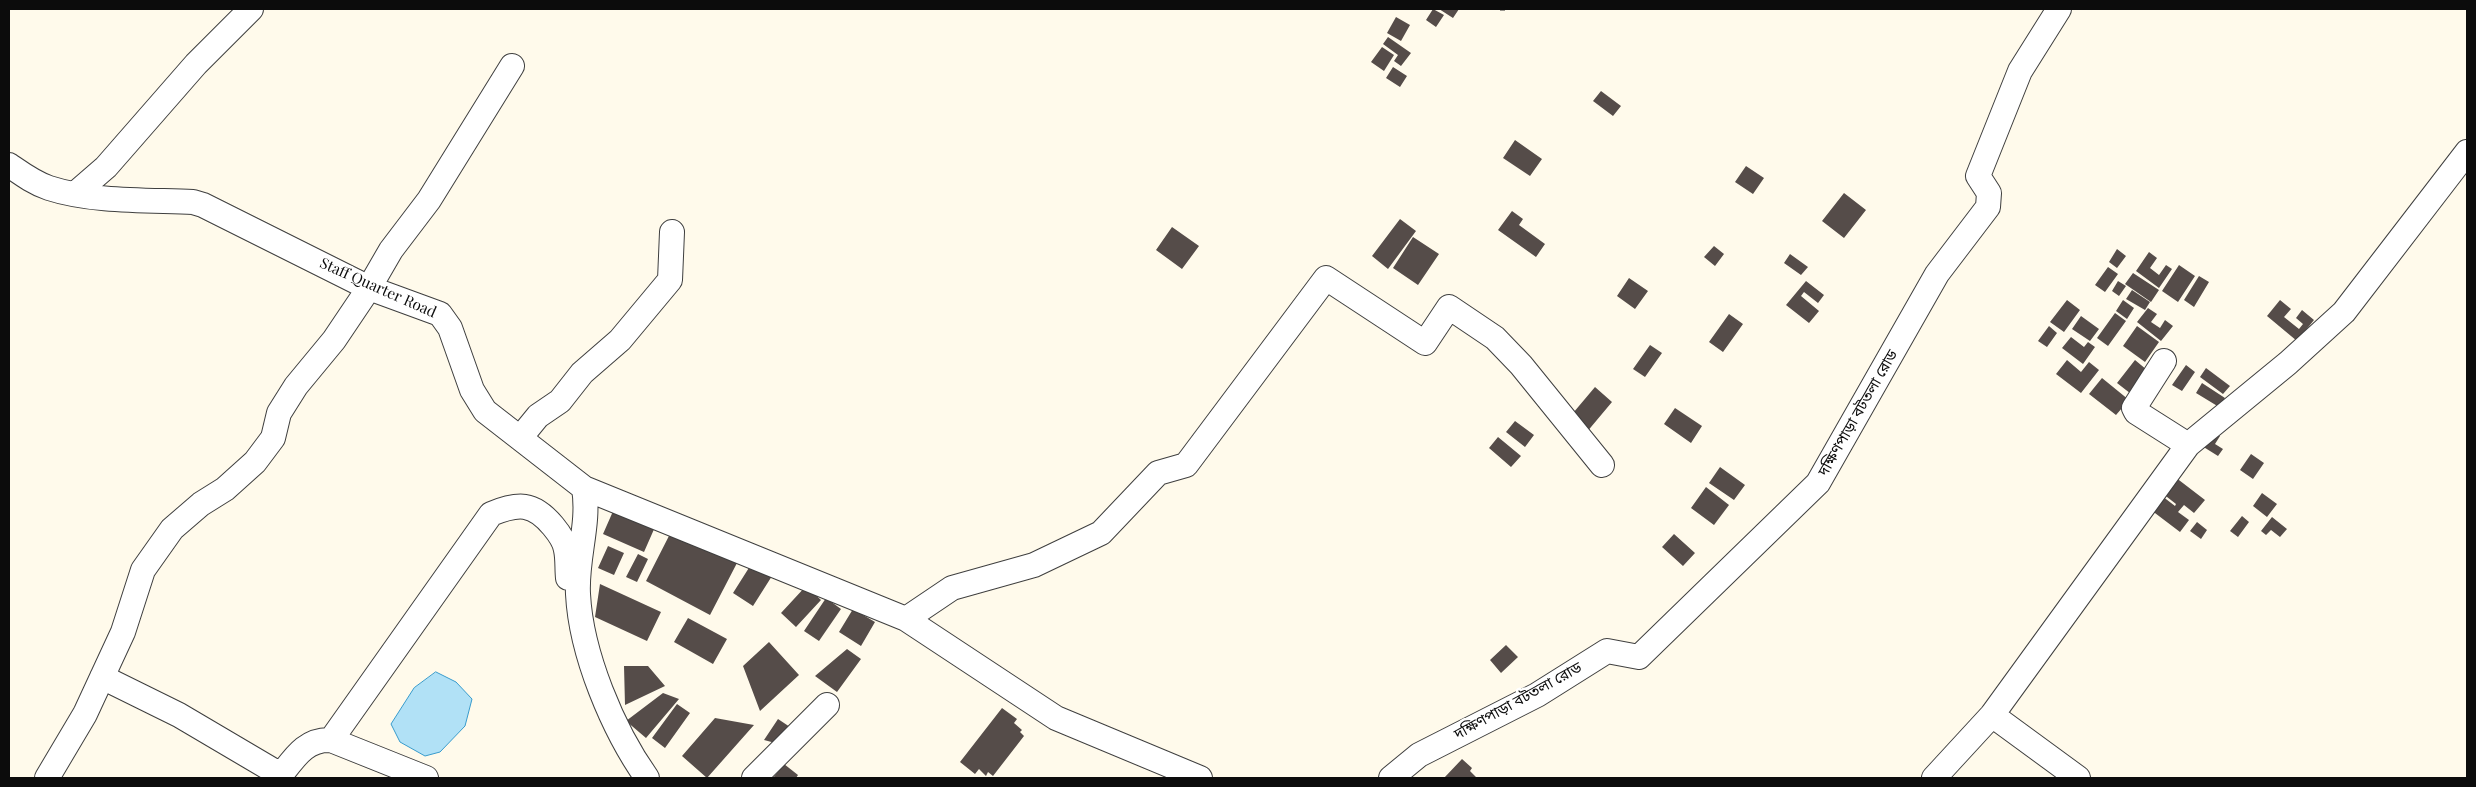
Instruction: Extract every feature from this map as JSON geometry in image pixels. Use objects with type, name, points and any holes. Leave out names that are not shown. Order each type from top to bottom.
[{"type":"street","points":[[76,193],[106,166],[196,64],[251,9]]},
{"type":"street","name":"দক্ষিণপাড়া বটতলা রোড","points":[[1391,778],[1419,755],[1537,695],[1606,651],[1639,657],[1818,483],[1937,274],[1988,207],[1989,193],[1978,176],[2020,71],[2059,9]]},
{"type":"street","points":[[46,778],[85,714],[123,632],[143,570],[172,529],[201,504],[224,489],[255,462],[273,438],[279,413],[296,386],[323,355],[369,288],[391,250],[429,200],[512,66]]},
{"type":"street","points":[[1934,778],[1992,715],[2188,445],[2288,363],[2344,312],[2467,152]]},
{"type":"street","name":"Staff Quarter Road","points":[[9,165],[34,182],[50,188],[104,197],[193,202],[203,205],[369,288],[440,314],[450,328],[472,390],[484,411],[584,488],[906,619],[1056,718],[1200,778]]},
{"type":"street","points":[[520,438],[538,416],[560,401],[582,372],[620,340],[670,280],[672,232]]},
{"type":"street","points":[[906,619],[952,588],[1034,565],[1101,533],[1158,473],[1186,465],[1326,278],[1424,343],[1449,307],[1495,338],[1521,365],[1602,466]]},
{"type":"street","points":[[2164,362],[2134,408],[2136,412],[2188,445]]},
{"type":"street","points":[[584,488],[586,524],[578,566],[578,594],[582,630],[597,679],[616,722],[638,764],[648,778]]},
{"type":"street","points":[[331,740],[490,514],[511,506],[533,508],[551,524],[566,549],[571,627],[583,671],[634,778]]},
{"type":"street","points":[[102,677],[179,715],[274,771],[284,771],[300,750],[318,740],[331,740],[426,778]]},
{"type":"street","points":[[754,778],[827,705]]},
{"type":"street","points":[[1992,715],[2078,778]]},
{"type":"path","points":[[1500,9],[1507,9]]},
{"type":"water","points":[[436,672],[456,682],[472,699],[465,726],[440,752],[425,756],[400,742],[391,724],[414,688]]},
{"type":"building","points":[[1433,9],[1444,15],[1436,27],[1426,20]]},
{"type":"building","points":[[1439,9],[1459,9],[1453,18]]},
{"type":"building","points":[[1396,17],[1410,25],[1401,41],[1387,33]]},
{"type":"building","points":[[1388,37],[1411,53],[1401,66],[1394,61],[1398,55],[1383,44]]},
{"type":"building","points":[[1382,47],[1394,55],[1384,71],[1371,62]]},
{"type":"building","points":[[1393,67],[1407,76],[1400,87],[1386,78]]},
{"type":"building","points":[[1601,91],[1621,106],[1613,116],[1593,101]]},
{"type":"building","points":[[1515,140],[1542,159],[1530,176],[1503,158]]},
{"type":"building","points":[[1746,166],[1764,178],[1753,194],[1735,182]]},
{"type":"building","points":[[1844,193],[1866,210],[1844,238],[1822,221]]},
{"type":"building","points":[[1512,211],[1523,219],[1519,225],[1545,244],[1536,257],[1498,230]]},
{"type":"building","points":[[1400,219],[1416,231],[1388,269],[1372,256]]},
{"type":"building","points":[[1172,227],[1199,246],[1182,269],[1156,250]]},
{"type":"building","points":[[1413,237],[1439,254],[1418,285],[1393,268]]},
{"type":"building","points":[[1714,246],[1724,254],[1715,266],[1704,257]]},
{"type":"building","points":[[2117,249],[2126,256],[2117,268],[2109,262]]},
{"type":"building","points":[[2149,252],[2157,258],[2150,268],[2159,275],[2166,265],[2172,269],[2159,288],[2136,271]]},
{"type":"building","points":[[1790,254],[1808,267],[1801,275],[1784,263]]},
{"type":"building","points":[[2179,265],[2195,276],[2178,302],[2162,291]]},
{"type":"building","points":[[2108,267],[2118,274],[2105,292],[2095,285]]},
{"type":"building","points":[[2133,273],[2159,290],[2151,302],[2125,284]]},
{"type":"building","points":[[2199,276],[2209,282],[2194,307],[2184,300]]},
{"type":"building","points":[[1629,278],[1648,291],[1635,309],[1617,296]]},
{"type":"building","points":[[1806,281],[1824,295],[1818,303],[1804,292],[1801,296],[1819,311],[1809,323],[1786,305]]},
{"type":"building","points":[[2118,281],[2126,286],[2119,296],[2112,291]]},
{"type":"building","points":[[2132,290],[2150,302],[2145,310],[2126,299]]},
{"type":"building","points":[[2067,300],[2080,310],[2064,332],[2050,322]]},
{"type":"building","points":[[2123,300],[2134,308],[2127,319],[2116,311]]},
{"type":"building","points":[[2280,300],[2291,309],[2284,317],[2299,329],[2303,324],[2296,318],[2302,310],[2314,320],[2297,341],[2267,316]]},
{"type":"building","points":[[2148,308],[2157,314],[2151,322],[2160,328],[2165,320],[2173,326],[2161,341],[2137,322]]},
{"type":"building","points":[[2115,313],[2126,321],[2108,346],[2097,338]]},
{"type":"building","points":[[1729,314],[1743,324],[1723,352],[1709,342]]},
{"type":"building","points":[[2081,316],[2099,329],[2090,341],[2072,329]]},
{"type":"building","points":[[2049,326],[2057,333],[2047,347],[2038,341]]},
{"type":"building","points":[[2137,326],[2159,342],[2145,362],[2123,346]]},
{"type":"building","points":[[2071,337],[2084,347],[2088,342],[2095,347],[2083,364],[2062,348]]},
{"type":"building","points":[[1650,345],[1662,353],[1645,377],[1633,369]]},
{"type":"building","points":[[2067,360],[2081,372],[2089,362],[2099,370],[2081,393],[2056,374]]},
{"type":"building","points":[[2135,360],[2153,375],[2135,397],[2117,383]]},
{"type":"building","points":[[2186,365],[2195,372],[2182,391],[2172,385]]},
{"type":"building","points":[[2206,368],[2230,386],[2223,394],[2200,377]]},
{"type":"building","points":[[2102,378],[2129,400],[2116,415],[2089,394]]},
{"type":"building","points":[[2202,383],[2225,398],[2219,407],[2196,393]]},
{"type":"building","points":[[1595,387],[1612,402],[1586,433],[1568,419]]},
{"type":"building","points":[[1675,408],[1702,426],[1691,443],[1664,424]]},
{"type":"building","points":[[1515,421],[1534,435],[1525,447],[1506,432]]},
{"type":"building","points":[[2212,431],[2220,436],[2215,444],[2223,449],[2218,456],[2202,446]]},
{"type":"building","points":[[1498,437],[1521,456],[1511,467],[1489,448]]},
{"type":"building","points":[[2251,454],[2264,463],[2253,479],[2240,470]]},
{"type":"building","points":[[1720,467],[1745,485],[1734,500],[1709,483]]},
{"type":"building","points":[[2175,477],[2205,500],[2194,513],[2184,505],[2178,512],[2189,520],[2180,532],[2151,510],[2162,496],[2175,506],[2176,504],[2162,493]]},
{"type":"building","points":[[1706,487],[1729,505],[1714,525],[1691,508]]},
{"type":"building","points":[[2262,493],[2277,504],[2267,517],[2253,506]]},
{"type":"building","points":[[614,509],[655,527],[644,552],[603,534]]},
{"type":"building","points":[[2242,516],[2249,522],[2238,537],[2230,531]]},
{"type":"building","points":[[2272,517],[2287,529],[2280,537],[2271,530],[2266,535],[2261,531]]},
{"type":"building","points":[[2197,522],[2207,530],[2201,539],[2190,531]]},
{"type":"building","points":[[672,530],[737,563],[710,615],[646,581]]},
{"type":"building","points":[[1674,534],[1695,553],[1683,566],[1662,547]]},
{"type":"building","points":[[608,546],[624,553],[614,575],[598,568]]},
{"type":"building","points":[[638,554],[648,559],[637,582],[626,577]]},
{"type":"building","points":[[752,563],[772,576],[753,606],[733,593]]},
{"type":"building","points":[[600,584],[661,612],[647,641],[595,617]]},
{"type":"building","points":[[806,586],[821,600],[796,627],[781,613]]},
{"type":"building","points":[[826,598],[841,609],[819,641],[804,631]]},
{"type":"building","points":[[853,609],[875,622],[861,646],[839,632]]},
{"type":"building","points":[[688,618],[727,639],[713,664],[674,642]]},
{"type":"building","points":[[769,642],[799,675],[760,711],[743,666]]},
{"type":"building","points":[[1506,645],[1518,657],[1501,673],[1490,660]]},
{"type":"building","points":[[847,649],[861,659],[837,692],[815,676]]},
{"type":"building","points":[[624,666],[648,666],[665,686],[625,705]]},
{"type":"building","points":[[663,693],[679,699],[646,738],[626,721]]},
{"type":"building","points":[[677,704],[690,713],[665,748],[652,738]]},
{"type":"building","points":[[1002,708],[1017,719],[1014,723],[1022,730],[1020,732],[1024,736],[993,776],[988,772],[986,776],[979,769],[975,774],[960,762]]},
{"type":"building","points":[[715,718],[754,725],[707,778],[682,756]]},
{"type":"building","points":[[778,719],[790,727],[779,744],[764,740]]},
{"type":"building","points":[[1462,759],[1472,768],[1470,771],[1477,778],[1444,778]]},
{"type":"building","points":[[784,764],[798,775],[796,778],[773,778]]}]
